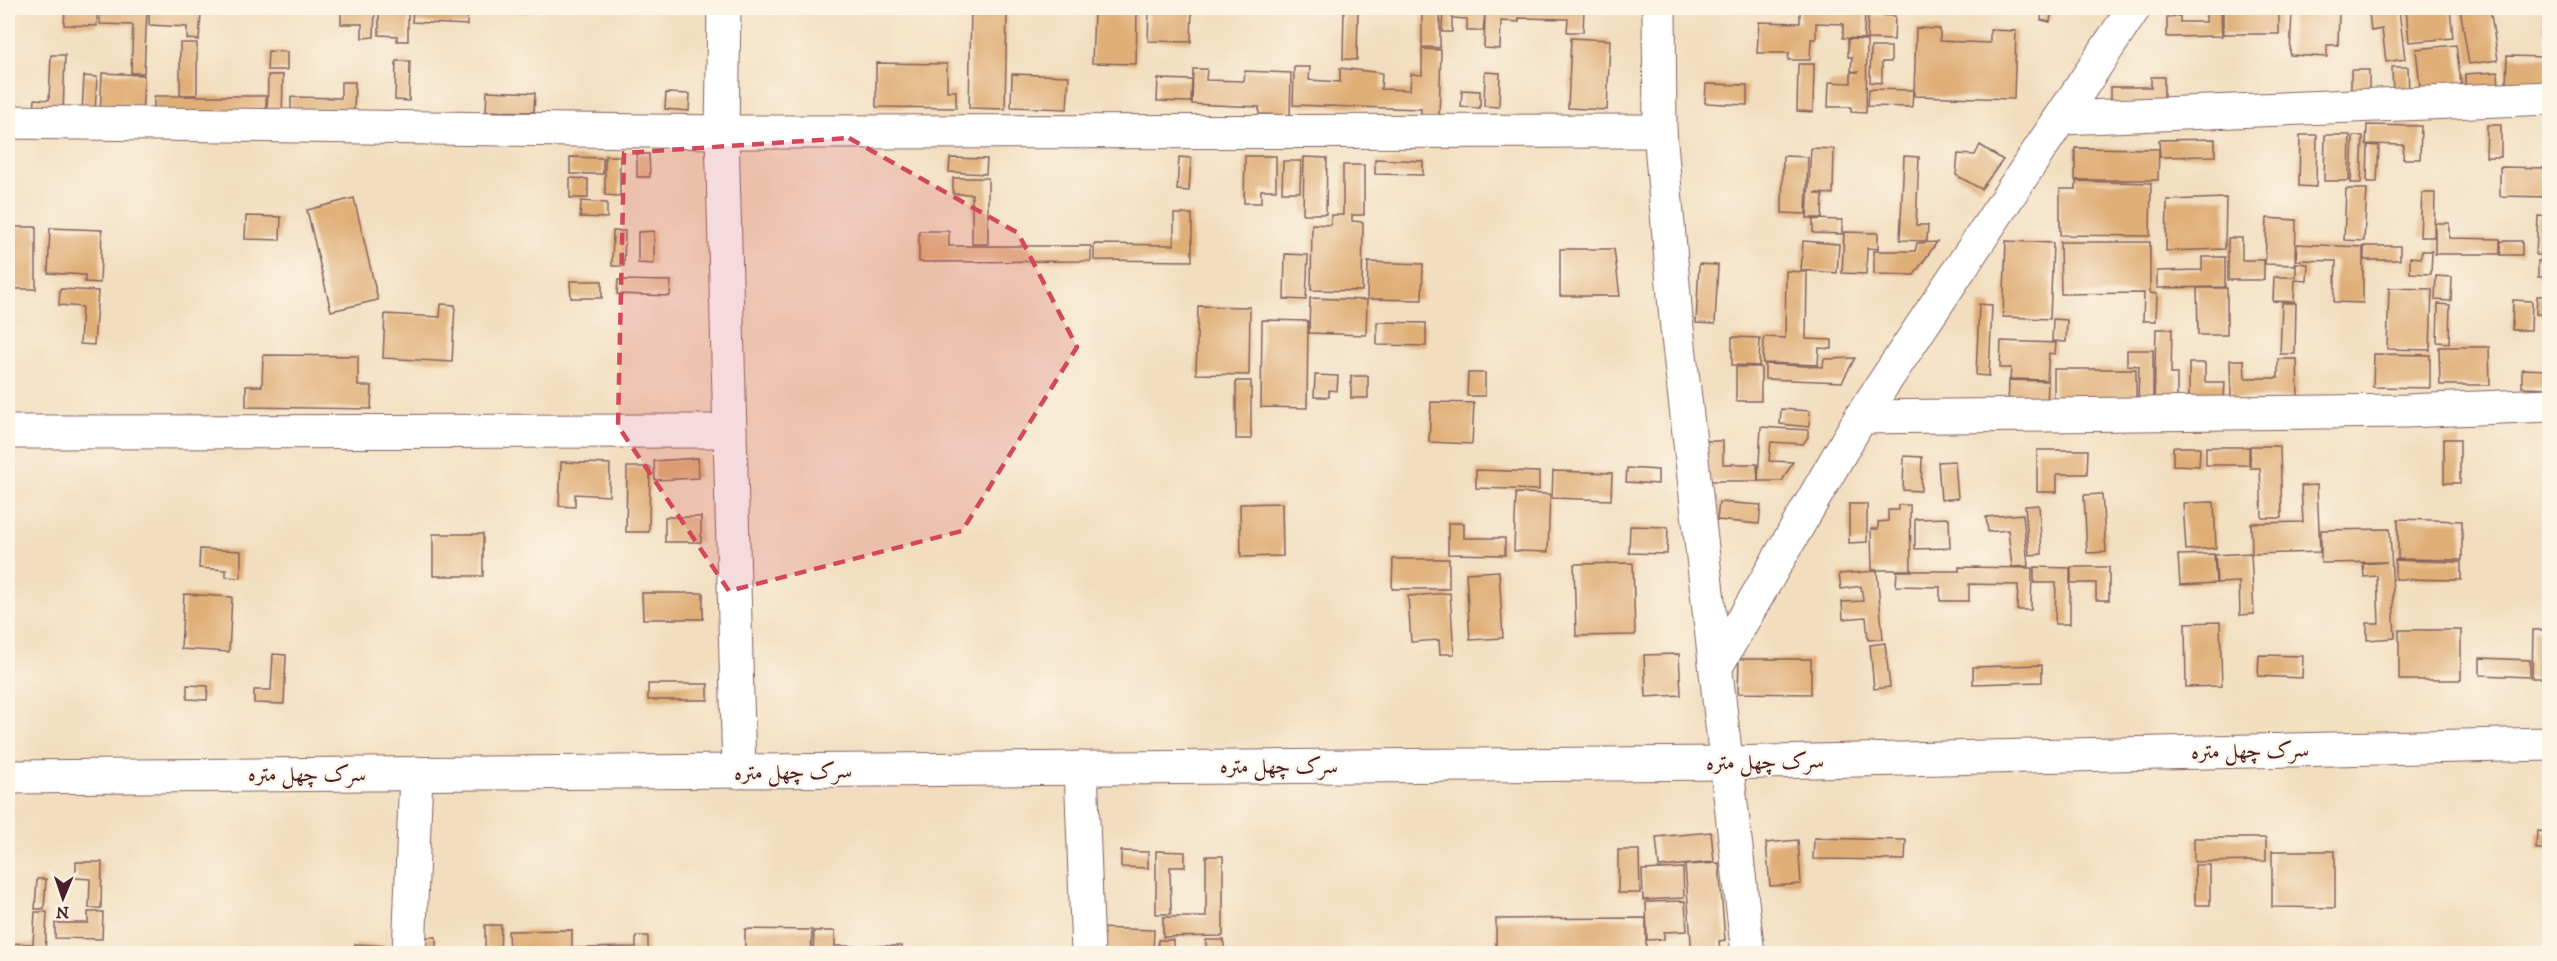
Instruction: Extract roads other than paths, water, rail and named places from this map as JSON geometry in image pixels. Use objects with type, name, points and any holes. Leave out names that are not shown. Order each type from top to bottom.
[{"type":"street","points":[[724,8],[722,132],[739,772]]},
{"type":"street","points":[[1659,8],[1660,130],[1676,319],[1748,954]]},
{"type":"street","points":[[1717,665],[1861,417],[2134,8]]},
{"type":"street","points":[[2061,118],[2550,98]]},
{"type":"street","points":[[8,122],[722,132],[1660,130]]},
{"type":"street","points":[[1861,417],[2406,411],[2550,405]]},
{"type":"street","points":[[8,432],[730,431]]},
{"type":"street","name":"سرک چهل متره","points":[[8,777],[1727,763],[2550,744]]},
{"type":"street","points":[[1081,768],[1088,954]]},
{"type":"street","points":[[408,954],[416,773]]}]
